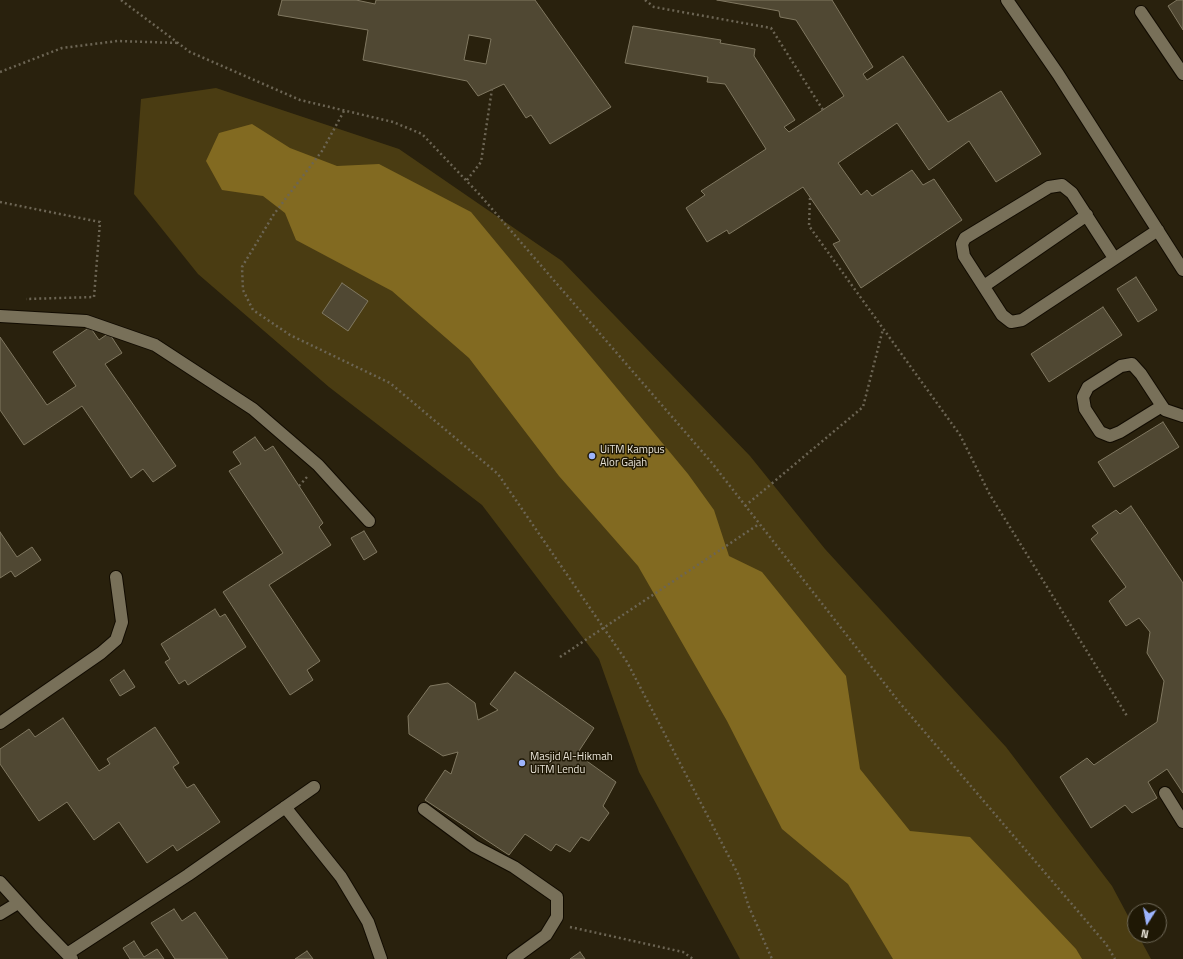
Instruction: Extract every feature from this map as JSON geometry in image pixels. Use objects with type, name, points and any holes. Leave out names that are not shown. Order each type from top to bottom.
[{"type":"street","points":[[1007,0],[1046,56],[1183,270]]},
{"type":"street","points":[[1141,12],[1183,74]]},
{"type":"street","points":[[1114,258],[1072,193],[1062,185],[1049,187],[965,238],[962,244],[964,256],[1002,315],[1011,322],[1022,320],[1158,230]]},
{"type":"street","points":[[984,286],[1087,215]]},
{"type":"street","points":[[0,316],[86,321],[155,345],[253,409],[318,465],[369,521]]},
{"type":"street","points":[[1162,406],[1120,432],[1110,436],[1100,432],[1085,409],[1083,397],[1088,387],[1121,366],[1132,364],[1165,410],[1183,416]]},
{"type":"street","points":[[0,723],[116,640],[122,622],[116,577]]},
{"type":"street","points":[[0,882],[18,903],[70,956],[314,787]]},
{"type":"street","points":[[1165,793],[1183,822]]},
{"type":"street","points":[[285,807],[341,877],[368,922],[381,959]]},
{"type":"street","points":[[424,809],[474,846],[514,867],[557,897],[557,917],[546,935],[512,959]]},
{"type":"street","points":[[0,914],[18,903]]},
{"type":"path","points":[[121,0],[190,52],[300,100],[393,122],[422,134],[466,180],[706,457],[899,702],[1106,944],[1115,959]]},
{"type":"path","points":[[645,0],[654,7],[771,28],[823,110]]},
{"type":"path","points":[[0,72],[62,48],[118,41],[179,43]]},
{"type":"path","points":[[466,180],[481,162],[492,89]]},
{"type":"path","points":[[344,111],[322,151],[274,214],[242,267],[243,290],[253,310],[290,336],[390,383],[498,474],[627,662],[738,874],[749,907],[772,959]]},
{"type":"path","points":[[810,198],[809,226],[960,435],[990,495],[1127,716]]},
{"type":"path","points":[[0,202],[100,222],[94,297],[23,299]]},
{"type":"path","points":[[746,506],[863,407],[883,329]]},
{"type":"path","points":[[560,657],[759,524]]},
{"type":"path","points":[[554,923],[683,952],[693,959]]},
{"type":"shaded area","points":[[216,88],[399,149],[562,261],[750,456],[825,549],[1006,747],[1112,886],[1127,914],[1127,943],[1142,943],[1151,959],[740,959],[639,772],[599,659],[482,505],[329,387],[198,274],[134,194],[141,99]]},
{"type":"shaded area","points":[[252,124],[290,148],[337,166],[379,164],[471,212],[688,474],[714,510],[729,556],[762,572],[846,676],[860,769],[910,831],[970,837],[1076,949],[1082,959],[893,959],[848,884],[782,829],[727,721],[638,566],[559,476],[469,358],[392,291],[296,240],[285,213],[263,196],[222,190],[206,161],[219,133]]},
{"type":"building","points":[[282,0],[356,0],[375,4],[376,0],[535,0],[611,107],[550,144],[531,115],[526,118],[504,84],[478,96],[467,81],[363,60],[368,30],[278,15]],"holes":[[[469,35],[491,39],[486,64],[464,60]]]},
{"type":"building","points":[[717,0],[832,0],[873,67],[863,74],[867,80],[903,56],[948,122],[1001,91],[1041,154],[996,182],[969,141],[929,170],[897,123],[838,163],[861,195],[867,190],[872,196],[912,170],[923,185],[934,179],[962,220],[861,288],[833,244],[840,241],[803,187],[729,234],[727,230],[707,242],[686,208],[705,195],[701,191],[766,149],[725,84],[707,82],[708,77],[625,63],[633,26],[721,40],[720,43],[755,49],[754,56],[795,120],[784,127],[789,132],[844,96],[796,20],[780,17],[779,11]]},
{"type":"building","points":[[1177,0],[1183,0],[1183,30],[1168,6]]},
{"type":"building","points":[[1136,277],[1157,310],[1138,322],[1117,289]]},
{"type":"building","points":[[342,283],[368,301],[348,331],[322,313]]},
{"type":"building","points":[[1103,307],[1122,335],[1049,382],[1031,354]]},
{"type":"building","points":[[90,327],[99,340],[109,333],[122,353],[105,364],[176,466],[153,482],[143,469],[131,478],[82,406],[24,445],[0,410],[0,337],[47,405],[76,386],[53,352]]},
{"type":"building","points":[[1163,422],[1179,447],[1114,487],[1098,462]]},
{"type":"building","points":[[255,437],[265,451],[273,446],[323,523],[319,527],[331,545],[269,585],[320,661],[307,670],[313,680],[290,695],[223,592],[283,553],[229,471],[241,464],[233,452]]},
{"type":"building","points":[[1131,506],[1183,583],[1183,793],[1167,769],[1148,782],[1157,798],[1132,813],[1125,805],[1091,828],[1060,777],[1087,758],[1094,765],[1157,722],[1164,681],[1147,653],[1150,632],[1139,618],[1126,626],[1109,601],[1126,587],[1091,539],[1098,533],[1092,526],[1116,510],[1120,514]]},
{"type":"building","points":[[364,531],[377,552],[364,560],[351,538]]},
{"type":"building","points":[[0,532],[17,557],[32,547],[41,560],[15,577],[11,571],[0,578]]},
{"type":"building","points":[[215,609],[220,617],[225,614],[246,647],[188,685],[185,680],[179,684],[165,662],[170,659],[161,644]]},
{"type":"building","points":[[124,670],[135,687],[120,696],[110,680]]},
{"type":"building","name":"Masjid Al-Hikmah UiTM Lendu","points":[[515,672],[594,728],[577,754],[616,782],[603,806],[609,813],[589,841],[581,837],[570,852],[556,844],[551,851],[525,834],[509,855],[425,800],[445,770],[451,774],[458,752],[443,756],[409,734],[408,716],[430,686],[448,683],[475,703],[478,720],[498,710],[490,704]]},
{"type":"building","points":[[63,718],[99,771],[110,764],[107,759],[155,727],[179,763],[173,767],[187,788],[194,784],[220,822],[177,851],[173,845],[147,863],[119,822],[94,840],[67,802],[39,821],[0,764],[0,749],[29,729],[35,737]]},
{"type":"building","points":[[174,909],[182,921],[195,912],[228,959],[175,959],[151,923]]},
{"type":"building","points":[[134,941],[144,957],[157,949],[164,959],[130,959],[123,948]]},
{"type":"building","points":[[307,951],[313,959],[295,959]]},
{"type":"building","points":[[580,952],[585,959],[570,959]]},
{"type":"place","name":"UiTM Kampus Alor Gajah","points":[[592,456]]},
{"type":"place","name":"Masjid Al-Hikmah UiTM Lendu","points":[[522,763]]}]
